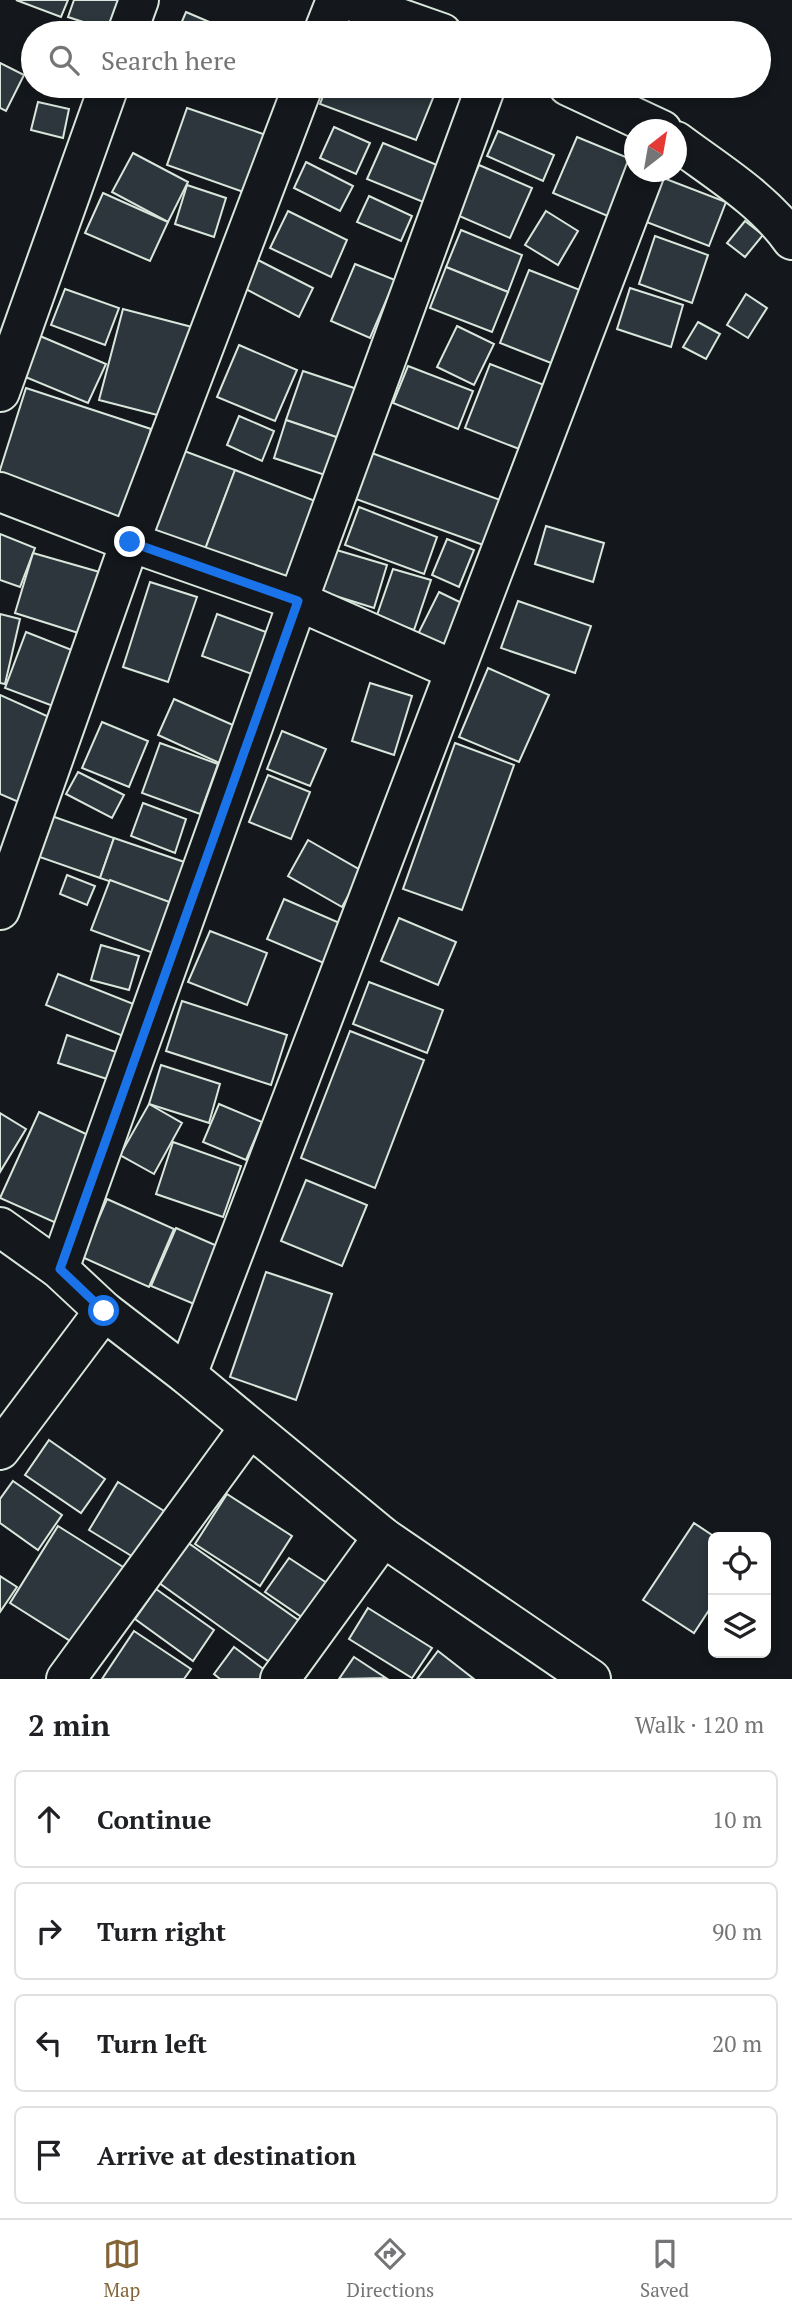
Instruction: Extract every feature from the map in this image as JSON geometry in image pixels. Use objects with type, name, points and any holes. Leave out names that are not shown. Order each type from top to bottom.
[{"type":"street","points":[[131,21],[139,0]]},
{"type":"street","points":[[327,21],[335,0]]},
{"type":"street","points":[[348,0],[408,21]]},
{"type":"street","points":[[0,392],[105,98]]},
{"type":"street","points":[[0,910],[130,542],[298,98]]},
{"type":"street","points":[[60,1269],[298,601],[482,98]]},
{"type":"street","points":[[594,98],[640,119]]},
{"type":"street","points":[[687,149],[753,199],[792,240]]},
{"type":"street","points":[[187,1375],[641,182]]},
{"type":"street","points":[[0,492],[130,542],[298,601],[454,670]]},
{"type":"street","points":[[0,1227],[60,1269],[104,1311],[187,1375],[383,1537],[592,1679]]},
{"type":"street","points":[[0,1450],[104,1311]]},
{"type":"street","points":[[66,1679],[250,1428]]},
{"type":"street","points":[[280,1679],[383,1537]]},
{"type":"building","points":[[16,0],[68,0],[61,17]]},
{"type":"building","points":[[74,0],[139,0],[125,21],[80,21],[68,17]]},
{"type":"building","points":[[186,12],[207,21],[182,21]]},
{"type":"building","points":[[0,63],[21,74],[21,81],[6,111],[0,108]]},
{"type":"building","points":[[322,98],[433,98],[416,140],[320,104]]},
{"type":"building","points":[[38,102],[69,109],[63,138],[31,130]]},
{"type":"building","points":[[187,108],[269,136],[249,194],[167,165]]},
{"type":"building","points":[[334,127],[370,143],[356,174],[320,158]]},
{"type":"building","points":[[498,131],[554,155],[543,181],[487,156]]},
{"type":"building","points":[[577,137],[624,156],[624,182],[610,217],[553,193]]},
{"type":"building","points":[[383,143],[442,167],[428,204],[367,179]]},
{"type":"building","points":[[133,153],[188,182],[168,222],[112,192]]},
{"type":"building","points":[[306,162],[353,186],[340,211],[294,188]]},
{"type":"building","points":[[479,165],[532,188],[510,238],[457,215]]},
{"type":"building","points":[[650,182],[674,182],[726,202],[709,246],[636,218]]},
{"type":"building","points":[[187,185],[226,198],[214,237],[175,224]]},
{"type":"building","points":[[103,193],[168,222],[150,261],[85,233]]},
{"type":"building","points":[[369,196],[412,216],[401,241],[357,222]]},
{"type":"building","points":[[288,211],[347,240],[331,277],[270,248]]},
{"type":"building","points":[[546,211],[578,231],[558,265],[525,245]]},
{"type":"building","points":[[745,221],[763,235],[745,257],[727,243]]},
{"type":"building","points":[[461,230],[522,255],[508,292],[446,267]]},
{"type":"building","points":[[655,236],[708,255],[692,303],[639,284]]},
{"type":"building","points":[[256,259],[313,288],[299,317],[242,287]]},
{"type":"building","points":[[355,264],[395,280],[370,338],[331,321]]},
{"type":"building","points":[[446,267],[508,292],[492,332],[430,308]]},
{"type":"building","points":[[529,270],[580,290],[551,363],[500,343]]},
{"type":"building","points":[[630,288],[683,305],[671,347],[617,329]]},
{"type":"building","points":[[65,289],[119,308],[105,345],[51,325]]},
{"type":"building","points":[[746,294],[767,308],[748,338],[727,325]]},
{"type":"building","points":[[123,309],[192,327],[169,418],[99,400]]},
{"type":"building","points":[[698,322],[720,334],[706,359],[683,347]]},
{"type":"building","points":[[457,326],[494,344],[474,385],[437,367]]},
{"type":"building","points":[[40,336],[106,364],[88,403],[23,376]]},
{"type":"building","points":[[239,345],[297,370],[275,421],[217,397]]},
{"type":"building","points":[[490,364],[557,390],[532,454],[465,428]]},
{"type":"building","points":[[408,366],[473,391],[458,429],[393,403]]},
{"type":"building","points":[[303,371],[366,392],[351,442],[286,420]]},
{"type":"building","points":[[26,388],[151,429],[123,519],[0,480],[0,470]]},
{"type":"building","points":[[239,416],[274,431],[262,461],[227,445]]},
{"type":"building","points":[[286,420],[351,442],[337,479],[274,458]]},
{"type":"building","points":[[358,448],[503,501],[486,546],[342,494]]},
{"type":"building","points":[[179,449],[235,470],[204,552],[148,531]]},
{"type":"building","points":[[235,470],[323,504],[292,585],[204,552]]},
{"type":"building","points":[[359,507],[437,537],[424,574],[345,545]]},
{"type":"building","points":[[546,526],[604,543],[593,582],[535,564]]},
{"type":"building","points":[[0,534],[35,548],[20,587],[0,580]]},
{"type":"building","points":[[447,539],[474,550],[459,587],[432,575]]},
{"type":"building","points":[[323,546],[387,565],[374,608],[310,588]]},
{"type":"building","points":[[33,553],[110,575],[91,637],[15,613]]},
{"type":"building","points":[[393,569],[431,580],[414,630],[376,618]]},
{"type":"building","points":[[150,582],[197,597],[168,682],[123,667]]},
{"type":"building","points":[[439,592],[468,606],[447,649],[418,634]]},
{"type":"building","points":[[518,601],[591,626],[575,673],[501,648]]},
{"type":"building","points":[[0,614],[20,619],[5,684],[0,683]]},
{"type":"building","points":[[217,614],[277,636],[263,678],[202,656]]},
{"type":"building","points":[[26,632],[82,654],[61,709],[5,688]]},
{"type":"building","points":[[488,668],[549,695],[519,762],[459,737]]},
{"type":"building","points":[[370,683],[412,696],[394,755],[352,741]]},
{"type":"building","points":[[0,695],[58,721],[21,803],[0,794]]},
{"type":"building","points":[[174,699],[242,729],[226,766],[158,735]]},
{"type":"building","points":[[102,722],[148,741],[129,787],[82,768]]},
{"type":"building","points":[[282,731],[326,749],[310,786],[267,769]]},
{"type":"building","points":[[160,743],[218,764],[200,814],[142,793]]},
{"type":"building","points":[[455,743],[514,765],[462,910],[403,889]]},
{"type":"building","points":[[78,772],[124,795],[112,818],[66,794]]},
{"type":"building","points":[[268,775],[310,792],[291,839],[249,822]]},
{"type":"building","points":[[143,803],[186,819],[175,853],[131,836]]},
{"type":"building","points":[[46,814],[114,838],[100,878],[31,854]]},
{"type":"building","points":[[114,838],[196,866],[183,907],[100,878]]},
{"type":"building","points":[[308,840],[362,871],[342,907],[288,876]]},
{"type":"building","points":[[67,875],[95,886],[87,905],[60,894]]},
{"type":"building","points":[[110,880],[183,907],[164,957],[91,930]]},
{"type":"building","points":[[284,899],[342,924],[326,964],[267,939]]},
{"type":"building","points":[[399,918],[456,942],[438,985],[381,961]]},
{"type":"building","points":[[210,931],[267,953],[247,1005],[188,982]]},
{"type":"building","points":[[101,945],[139,956],[129,990],[91,980]]},
{"type":"building","points":[[58,974],[141,1007],[128,1038],[46,1005]]},
{"type":"building","points":[[369,982],[443,1010],[427,1053],[353,1024]]},
{"type":"building","points":[[182,1001],[287,1035],[271,1085],[166,1051]]},
{"type":"building","points":[[350,1031],[424,1060],[375,1188],[301,1158]]},
{"type":"building","points":[[67,1035],[122,1054],[113,1081],[58,1063]]},
{"type":"building","points":[[161,1065],[220,1084],[209,1123],[149,1104]]},
{"type":"building","points":[[149,1104],[182,1123],[154,1174],[120,1155]]},
{"type":"building","points":[[219,1104],[262,1122],[246,1160],[203,1142]]},
{"type":"building","points":[[39,1112],[101,1141],[63,1226],[0,1198]]},
{"type":"building","points":[[0,1113],[26,1129],[0,1172]]},
{"type":"building","points":[[173,1142],[241,1166],[223,1217],[156,1194]]},
{"type":"building","points":[[306,1180],[367,1205],[342,1266],[281,1241]]},
{"type":"building","points":[[107,1199],[174,1229],[149,1287],[82,1257]]},
{"type":"building","points":[[176,1228],[231,1252],[206,1309],[151,1286]]},
{"type":"building","points":[[266,1272],[332,1294],[296,1400],[230,1377]]},
{"type":"building","points":[[49,1440],[105,1479],[81,1513],[25,1475]]},
{"type":"building","points":[[13,1481],[62,1515],[38,1550],[0,1523],[0,1499]]},
{"type":"building","points":[[118,1482],[172,1516],[143,1563],[89,1530]]},
{"type":"building","points":[[227,1494],[292,1536],[260,1586],[195,1544]]},
{"type":"building","points":[[694,1523],[708,1532],[708,1612],[694,1633],[643,1600]]},
{"type":"building","points":[[58,1526],[131,1572],[83,1649],[10,1603]]},
{"type":"building","points":[[177,1535],[311,1629],[282,1671],[148,1575]]},
{"type":"building","points":[[289,1558],[333,1587],[309,1622],[265,1592]]},
{"type":"building","points":[[0,1576],[17,1587],[0,1612]]},
{"type":"building","points":[[156,1589],[214,1630],[193,1661],[135,1619]]},
{"type":"building","points":[[368,1608],[432,1648],[412,1678],[349,1639]]},
{"type":"building","points":[[134,1631],[191,1669],[184,1679],[102,1679]]},
{"type":"building","points":[[234,1647],[274,1677],[273,1679],[220,1679],[214,1674]]},
{"type":"building","points":[[438,1651],[474,1679],[417,1679]]},
{"type":"building","points":[[354,1657],[386,1678],[339,1679]]},
{"type":"route","points":[[104,1311],[60,1269],[298,601],[130,542]]}]
